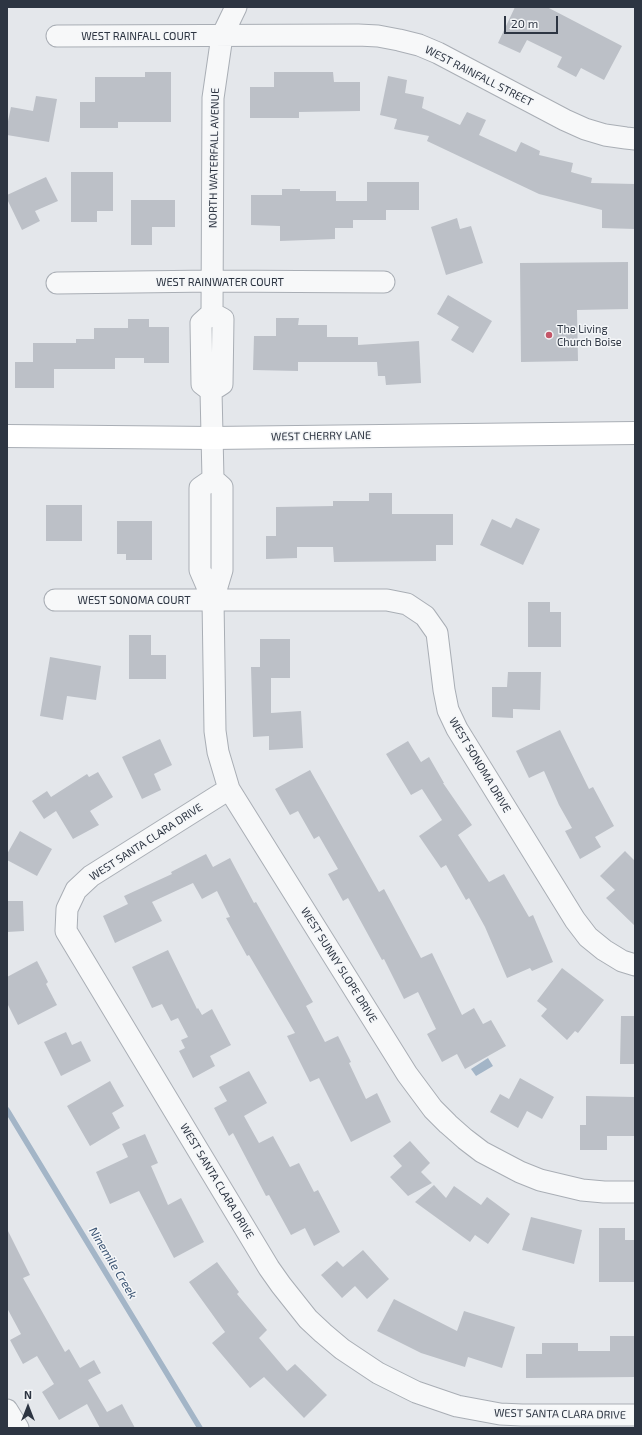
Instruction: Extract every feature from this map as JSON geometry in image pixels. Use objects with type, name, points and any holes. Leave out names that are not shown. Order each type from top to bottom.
[{"type":"main road","name":"WEST CHERRY LANE","points":[[7,436],[212,438],[635,433]]},
{"type":"street","name":"NORTH WATERFALL AVENUE","points":[[212,438],[211,390],[222,384],[223,319],[212,313],[213,98],[222,36],[236,7]]},
{"type":"street","name":"WEST RAINFALL STREET","points":[[222,36],[358,35],[378,36],[399,40],[419,45],[438,53],[585,129],[605,135],[635,138]]},
{"type":"street","name":"WEST RAINFALL COURT","points":[[56,36],[222,36]]},
{"type":"street","name":"WEST RAINWATER COURT","points":[[57,283],[212,281],[384,282]]},
{"type":"street","name":"WEST SUNNY SLOPE DRIVE","points":[[212,438],[212,480],[222,487],[222,570],[213,600],[215,731],[218,752],[229,788],[407,1074],[419,1092],[448,1124],[482,1152],[520,1172],[540,1180],[582,1190],[635,1192]]},
{"type":"street","name":"WEST SONOMA COURT","points":[[55,600],[213,600]]},
{"type":"street","name":"WEST SONOMA DRIVE","points":[[213,600],[387,600],[407,604],[425,616],[437,633],[448,710],[457,729],[575,920],[588,937],[604,950],[622,961],[635,965]]},
{"type":"street","name":"WEST SANTA CLARA DRIVE","points":[[229,788],[91,876],[76,890],[67,909],[66,931],[269,1268],[285,1291],[308,1319],[323,1333],[342,1349],[378,1374],[416,1392],[457,1406],[500,1414],[635,1416]]},
{"type":"street","points":[[7,1410],[18,1428]]},
{"type":"water","points":[[488,1058],[493,1066],[476,1076],[471,1069]]},
{"type":"building","points":[[515,7],[547,7],[622,46],[604,80],[581,68],[576,77],[557,67],[562,57],[527,40],[520,53],[498,43]]},
{"type":"building","points":[[145,72],[171,72],[171,122],[118,122],[118,128],[80,128],[80,102],[95,102],[95,77],[145,77]]},
{"type":"building","points":[[274,72],[333,72],[334,82],[360,82],[360,111],[299,112],[299,118],[250,118],[250,87],[274,87]]},
{"type":"building","points":[[388,76],[407,80],[405,93],[424,97],[422,108],[460,125],[467,112],[486,120],[479,135],[516,152],[521,142],[540,151],[539,155],[573,163],[571,172],[592,178],[591,183],[635,184],[635,229],[602,228],[602,210],[539,194],[427,141],[429,136],[394,129],[397,119],[380,115]]},
{"type":"building","points":[[36,96],[57,99],[49,142],[7,135],[7,126],[11,107],[33,111]]},
{"type":"building","points":[[71,172],[113,172],[113,211],[97,211],[97,222],[71,222]]},
{"type":"building","points":[[46,177],[58,201],[35,211],[40,221],[22,230],[7,199],[7,195]]},
{"type":"building","points":[[367,182],[419,182],[419,210],[386,210],[386,220],[353,220],[353,228],[335,228],[335,239],[280,241],[280,226],[251,225],[251,195],[282,195],[282,189],[300,189],[300,191],[336,191],[336,201],[367,201]]},
{"type":"building","points":[[131,200],[175,200],[175,227],[152,227],[152,245],[131,245]]},
{"type":"building","points":[[457,218],[460,229],[471,226],[483,263],[446,275],[431,227]]},
{"type":"building","name":"The Living Church Boise","points":[[628,262],[628,309],[577,310],[578,361],[521,362],[520,263]]},
{"type":"building","points":[[448,295],[492,321],[473,353],[451,340],[459,327],[437,314]]},
{"type":"building","points":[[276,318],[299,318],[298,325],[327,325],[327,337],[358,337],[358,345],[419,341],[421,383],[386,385],[385,376],[378,376],[377,362],[298,362],[298,371],[253,370],[254,336],[276,336]]},
{"type":"building","points":[[128,319],[149,319],[149,327],[169,327],[169,363],[144,363],[144,358],[115,358],[115,369],[54,369],[54,388],[15,388],[15,362],[33,362],[33,343],[76,343],[76,339],[94,339],[94,328],[128,328]]},
{"type":"building","points":[[369,493],[392,493],[392,514],[453,514],[453,545],[436,545],[436,561],[334,562],[333,547],[297,547],[297,558],[266,559],[266,536],[276,536],[276,507],[333,506],[333,501],[369,501]]},
{"type":"building","points":[[46,505],[82,505],[82,541],[46,541]]},
{"type":"building","points":[[516,518],[540,529],[523,565],[480,545],[492,519],[511,528]]},
{"type":"building","points":[[117,521],[152,521],[152,560],[126,560],[126,554],[117,554]]},
{"type":"building","points":[[528,602],[550,602],[550,612],[561,612],[561,647],[528,647]]},
{"type":"building","points":[[129,635],[151,635],[151,655],[166,655],[166,679],[129,679]]},
{"type":"building","points":[[260,639],[290,639],[290,678],[271,678],[271,713],[301,711],[303,748],[269,750],[269,736],[253,737],[251,667],[260,667]]},
{"type":"building","points":[[50,657],[101,666],[96,700],[67,696],[63,720],[40,716]]},
{"type":"building","points":[[508,672],[541,672],[540,710],[513,709],[513,718],[492,717],[492,687],[507,687]]},
{"type":"building","points":[[560,730],[589,789],[593,787],[614,826],[595,837],[601,847],[580,859],[565,831],[572,828],[559,805],[544,771],[529,778],[516,751]]},
{"type":"building","points":[[160,739],[172,765],[154,774],[161,790],[142,799],[122,757]]},
{"type":"building","points":[[408,741],[421,762],[429,757],[443,783],[472,825],[458,835],[489,882],[504,874],[529,917],[533,915],[553,962],[532,971],[530,968],[507,978],[485,927],[469,898],[466,900],[446,865],[441,868],[419,836],[442,820],[422,789],[411,795],[386,754]]},
{"type":"building","points":[[310,770],[379,892],[384,889],[421,958],[432,953],[462,1015],[474,1008],[483,1024],[491,1020],[506,1046],[465,1069],[457,1054],[442,1062],[427,1034],[436,1029],[418,992],[404,999],[384,959],[382,960],[348,898],[343,901],[328,874],[338,869],[319,836],[314,839],[298,811],[290,815],[275,789]]},
{"type":"building","points":[[98,772],[113,797],[90,811],[99,825],[73,839],[56,811],[44,819],[32,801],[47,791],[51,797],[87,774],[89,777]]},
{"type":"building","points":[[20,831],[52,849],[37,876],[7,860],[7,854]]},
{"type":"building","points":[[625,851],[635,861],[635,926],[606,898],[615,890],[600,876]]},
{"type":"building","points":[[206,854],[213,867],[230,858],[254,903],[256,902],[313,1002],[306,1006],[325,1042],[338,1036],[351,1062],[349,1063],[366,1099],[377,1093],[391,1122],[351,1142],[319,1078],[310,1082],[287,1036],[295,1033],[249,955],[247,956],[226,918],[230,917],[217,891],[202,899],[193,883],[152,902],[162,921],[115,943],[103,916],[128,904],[124,896],[172,874],[171,872]]},
{"type":"building","points":[[7,901],[23,901],[24,931],[7,932]]},
{"type":"building","points":[[168,950],[197,1009],[198,1008],[202,1015],[212,1009],[231,1045],[210,1056],[215,1066],[193,1078],[179,1051],[185,1048],[181,1040],[188,1037],[178,1018],[171,1021],[162,1004],[152,1008],[132,967]]},
{"type":"building","points":[[37,961],[48,982],[46,984],[57,1005],[18,1025],[7,1003],[7,977]]},
{"type":"building","points":[[562,968],[604,1000],[578,1033],[575,1031],[567,1040],[541,1016],[547,1009],[537,1001]]},
{"type":"building","points":[[621,1016],[635,1016],[635,1064],[620,1064]]},
{"type":"building","points":[[66,1032],[72,1045],[81,1041],[91,1061],[61,1076],[44,1042]]},
{"type":"building","points":[[249,1071],[267,1103],[244,1116],[259,1143],[273,1136],[290,1167],[299,1163],[314,1192],[318,1190],[340,1232],[314,1246],[305,1228],[291,1235],[269,1195],[266,1196],[233,1133],[229,1136],[214,1108],[227,1101],[219,1087]]},
{"type":"building","points":[[520,1078],[554,1097],[542,1119],[527,1111],[518,1128],[490,1112],[500,1094],[509,1099]]},
{"type":"building","points":[[110,1081],[124,1106],[112,1113],[120,1128],[90,1146],[67,1106]]},
{"type":"building","points":[[586,1096],[635,1097],[635,1136],[607,1136],[607,1150],[580,1150],[580,1125],[586,1125]]},
{"type":"building","points":[[145,1134],[158,1163],[151,1166],[168,1205],[181,1198],[204,1242],[174,1258],[139,1191],[110,1204],[96,1172],[128,1157],[122,1144]]},
{"type":"building","points":[[410,1141],[430,1163],[421,1172],[432,1183],[408,1196],[390,1177],[402,1166],[393,1156]]},
{"type":"building","points":[[434,1185],[446,1198],[454,1186],[481,1205],[487,1197],[510,1214],[488,1244],[475,1235],[470,1242],[415,1202]]},
{"type":"building","points":[[531,1217],[582,1230],[574,1264],[522,1250]]},
{"type":"building","points":[[599,1228],[625,1228],[625,1240],[635,1240],[635,1282],[599,1282]]},
{"type":"building","points":[[7,1229],[30,1275],[23,1278],[65,1352],[69,1349],[80,1368],[94,1360],[101,1373],[88,1380],[107,1412],[122,1404],[135,1428],[100,1428],[87,1404],[59,1420],[42,1392],[54,1384],[37,1356],[23,1364],[10,1340],[21,1334],[7,1308]]},
{"type":"building","points":[[363,1250],[389,1279],[367,1299],[355,1286],[342,1298],[321,1275],[337,1261],[343,1267]]},
{"type":"building","points":[[217,1262],[239,1292],[237,1294],[267,1330],[259,1338],[287,1371],[295,1364],[327,1395],[304,1418],[264,1377],[250,1388],[212,1343],[225,1332],[189,1282]]},
{"type":"building","points":[[394,1299],[457,1331],[464,1311],[515,1327],[502,1368],[468,1357],[465,1367],[421,1353],[377,1331]]},
{"type":"building","points":[[610,1336],[635,1336],[635,1377],[526,1378],[526,1354],[542,1354],[542,1343],[578,1343],[578,1351],[610,1351]]},
{"type":"waterway","name":"Ninemile Creek","points":[[7,1110],[200,1428]]},
{"type":"place","name":"The Living Church Boise","points":[[549,335]]}]
